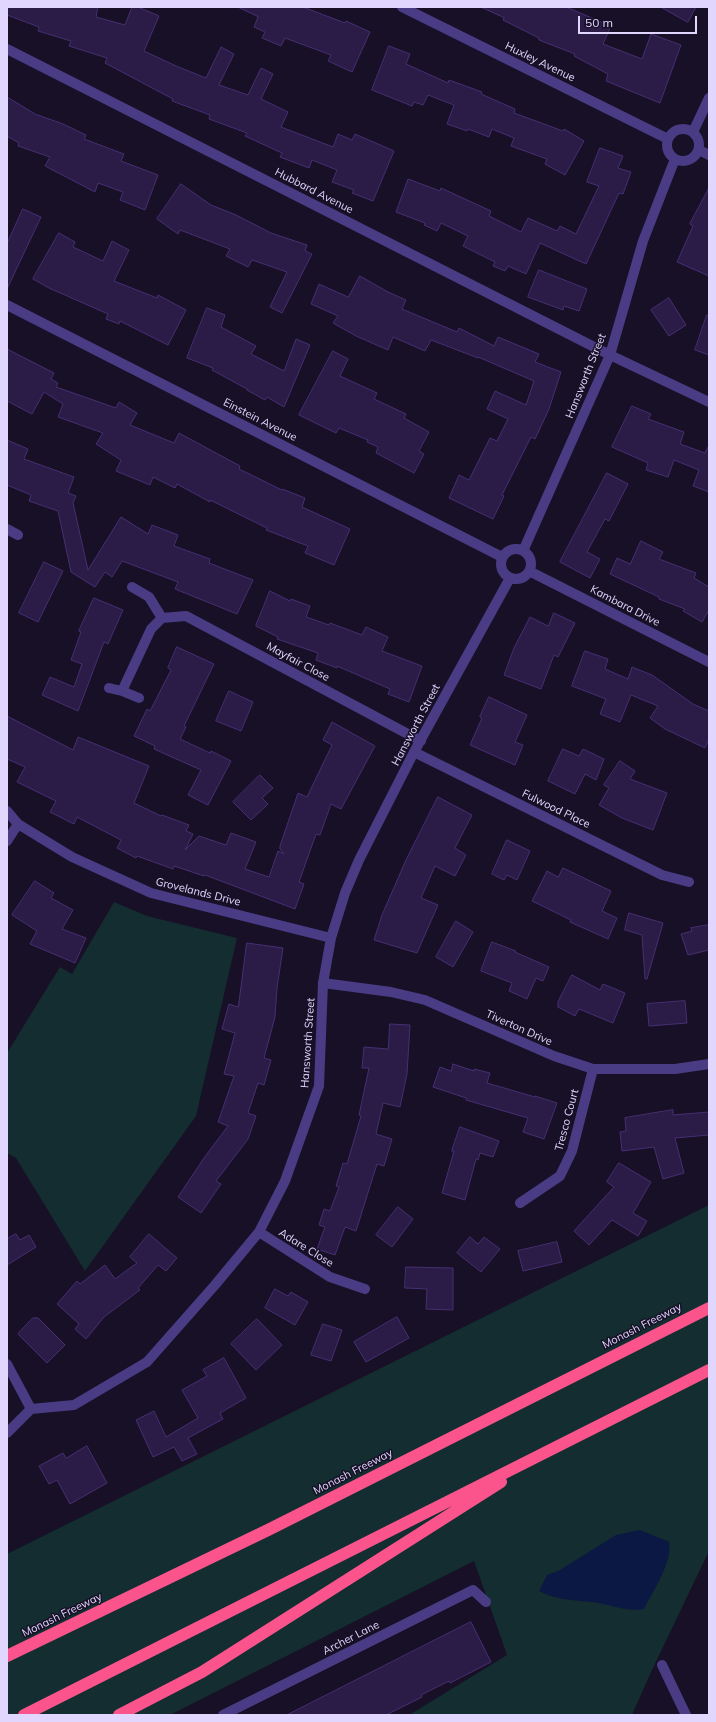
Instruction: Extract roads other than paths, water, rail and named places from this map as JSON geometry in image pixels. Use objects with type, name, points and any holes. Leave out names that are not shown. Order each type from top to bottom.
[{"type":"highway","name":"Monash Freeway","points":[[7,1656],[270,1528],[709,1308]]},
{"type":"highway","points":[[24,1715],[709,1370]]},
{"type":"highway","points":[[119,1715],[202,1672],[552,1449]]},
{"type":"street","name":"Huxley Avenue","points":[[402,7],[668,139]]},
{"type":"street","name":"Hubbard Avenue","points":[[7,49],[610,355],[709,402]]},
{"type":"street","points":[[693,132],[709,98]]},
{"type":"street","points":[[682,128],[693,132],[699,139],[699,150],[692,159],[681,161],[675,159],[668,151],[668,139],[672,133],[682,128]]},
{"type":"street","points":[[699,150],[709,155]]},
{"type":"street","name":"Hansworth Street","points":[[523,551],[610,355],[643,241],[675,159]]},
{"type":"street","name":"Einstein Avenue","points":[[7,305],[502,557]]},
{"type":"street","points":[[7,529],[18,535]]},
{"type":"street","points":[[515,549],[523,551],[530,559],[529,571],[521,578],[510,578],[502,572],[502,557],[510,550],[515,549]]},
{"type":"street","name":"Kambara Drive","points":[[529,571],[709,662]]},
{"type":"street","name":"Hansworth Street","points":[[31,1409],[74,1405],[147,1362],[215,1285],[259,1232],[285,1181],[319,1086],[323,983],[331,938],[345,893],[359,860],[414,752],[510,578]]},
{"type":"street","points":[[122,691],[152,629],[162,618],[149,597],[132,587]]},
{"type":"street","name":"Mayfair Close","points":[[162,618],[186,616],[421,741]]},
{"type":"street","points":[[109,688],[122,691],[139,698]]},
{"type":"street","name":"Fulwood Place","points":[[414,752],[662,875],[689,882]]},
{"type":"street","name":"Grovelands Drive","points":[[7,811],[18,824],[72,857],[151,893],[331,938]]},
{"type":"street","points":[[7,841],[18,824]]},
{"type":"street","name":"Tiverton Drive","points":[[323,983],[391,992],[425,1000],[554,1056],[593,1069],[675,1069],[709,1064]]},
{"type":"street","name":"Tresco Court","points":[[520,1203],[560,1176],[572,1151],[593,1069]]},
{"type":"street","name":"Adare Close","points":[[259,1232],[330,1277],[365,1289]]},
{"type":"street","points":[[7,1364],[31,1409],[7,1433]]},
{"type":"street","name":"Archer Lane","points":[[223,1715],[473,1590],[486,1602]]},
{"type":"street","points":[[662,1665],[686,1715]]},
{"type":"water","points":[[640,1530],[669,1542],[668,1558],[665,1567],[644,1609],[627,1609],[599,1603],[568,1600],[553,1597],[539,1591],[547,1575],[560,1570],[616,1535]]}]
